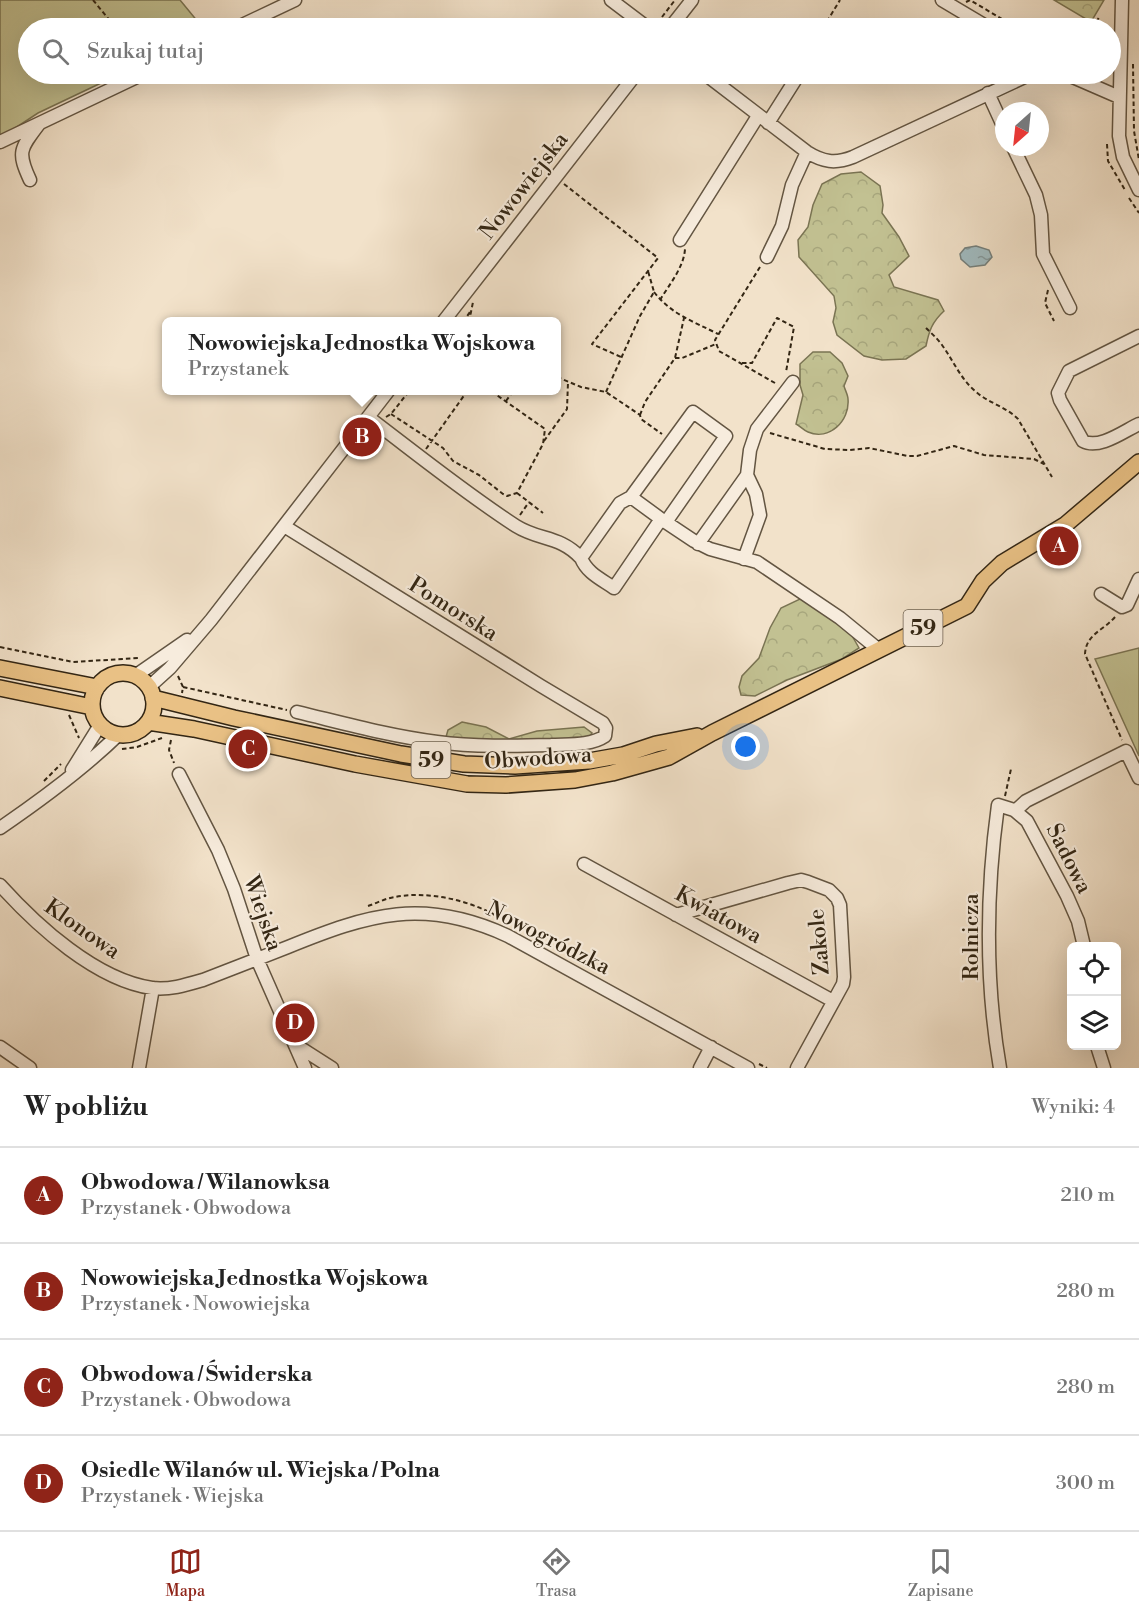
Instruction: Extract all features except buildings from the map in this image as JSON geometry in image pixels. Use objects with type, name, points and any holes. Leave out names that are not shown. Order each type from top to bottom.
[{"type":"main road","name":"Obwodowa","points":[[148,722],[194,729],[467,784],[507,785],[575,780],[612,773],[669,757],[712,733],[967,606],[983,581],[997,568],[1065,525],[1139,462]]},
{"type":"main road","points":[[0,668],[97,687]]},
{"type":"main road","points":[[135,676],[125,673],[114,675],[104,679],[97,687],[92,707],[100,725],[119,742],[135,733],[148,722],[153,711],[151,693]]},
{"type":"main road","name":"Obwodowa","points":[[135,676],[151,693],[234,718],[432,760],[464,764],[515,766],[589,761],[712,733]]},
{"type":"main road","points":[[0,688],[92,707]]},
{"type":"street","points":[[257,18],[295,0]]},
{"type":"street","points":[[611,0],[640,18]]},
{"type":"street","points":[[678,18],[692,0]]},
{"type":"street","points":[[942,0],[972,18]]},
{"type":"street","points":[[1121,32],[1122,0]]},
{"type":"street","points":[[0,142],[121,84]]},
{"type":"street","name":"Nowowiejska","points":[[446,317],[628,84]]},
{"type":"street","points":[[718,84],[807,152],[827,162],[844,160],[988,93],[1013,84]]},
{"type":"street","points":[[680,240],[763,120],[791,84]]},
{"type":"street","points":[[1084,84],[1119,97]]},
{"type":"street","points":[[1119,84],[1119,136],[1123,157],[1139,190]]},
{"type":"street","points":[[988,93],[995,108]]},
{"type":"street","points":[[30,180],[20,160],[23,147],[41,121]]},
{"type":"street","points":[[767,257],[782,226],[792,185],[807,152]]},
{"type":"street","points":[[1017,156],[1036,195],[1041,215],[1042,254],[1070,308]]},
{"type":"street","points":[[1139,336],[1069,371],[1058,393],[1065,410],[1087,444],[1098,444],[1139,424]]},
{"type":"street","points":[[698,543],[747,475],[750,450],[757,429],[789,377]]},
{"type":"street","points":[[151,693],[372,420],[386,395]]},
{"type":"street","points":[[372,420],[518,527],[532,534],[554,539],[574,550],[592,573],[614,588],[726,436],[693,412],[630,497],[620,503],[581,558]]},
{"type":"street","points":[[744,558],[760,515],[756,494],[747,475]]},
{"type":"street","points":[[630,497],[698,543],[710,549],[757,562],[831,612],[879,650]]},
{"type":"street","name":"Pomorska","points":[[284,526],[603,723],[606,728],[605,736],[599,740],[579,744],[512,746],[440,743],[297,712]]},
{"type":"street","points":[[1101,594],[1122,607],[1127,605],[1139,579]]},
{"type":"street","points":[[135,676],[160,661],[202,629]]},
{"type":"street","points":[[68,777],[100,725]]},
{"type":"street","points":[[0,828],[119,742]]},
{"type":"street","points":[[1015,812],[1026,801],[1126,751],[1139,778]]},
{"type":"street","name":"Wiejska","points":[[179,774],[218,850],[234,889],[257,959],[305,1068]]},
{"type":"street","name":"Sadowa","points":[[998,805],[1015,812],[1027,821],[1053,867],[1078,921],[1083,942]]},
{"type":"street","name":"Rolnicza","points":[[998,805],[988,921],[992,996],[1000,1068]]},
{"type":"street","name":"Kwiatowa","points":[[584,864],[833,1001]]},
{"type":"street","name":"Zakole","points":[[676,915],[801,880],[829,890],[837,898],[840,905],[843,984],[797,1068]]},
{"type":"street","name":"Klonowa","points":[[0,885],[32,920],[64,945],[120,977],[153,988]]},
{"type":"street","name":"Nowogródzka","points":[[153,988],[180,986],[340,926],[374,917],[417,913],[450,915],[508,936],[711,1047],[753,1065]]},
{"type":"street","points":[[139,1068],[153,988]]},
{"type":"street","points":[[296,1045],[332,1068]]},
{"type":"street","points":[[0,1047],[30,1068]]},
{"type":"street","points":[[699,1068],[711,1047]]},
{"type":"street","points":[[1099,1050],[1104,1068]]},
{"type":"path","points":[[93,0],[108,18]]},
{"type":"path","points":[[660,18],[675,0]]},
{"type":"path","points":[[829,18],[840,0]]},
{"type":"path","points":[[1133,60],[1134,131],[1139,159]]},
{"type":"path","points":[[1107,136],[1108,161],[1111,170],[1139,213]]},
{"type":"path","points":[[562,182],[658,258],[592,344],[621,357]]},
{"type":"path","points":[[767,257],[715,340],[719,351],[775,383]]},
{"type":"path","points":[[648,271],[654,292],[669,309],[719,334]]},
{"type":"path","points":[[606,392],[646,303],[654,292]]},
{"type":"path","points":[[640,415],[650,394],[675,358],[684,318]]},
{"type":"path","points":[[741,363],[752,363],[777,318],[794,327],[789,377]]},
{"type":"path","points":[[926,328],[940,342],[959,373],[974,390],[1011,412],[1018,419],[1052,477]]},
{"type":"path","points":[[675,358],[682,358],[716,345]]},
{"type":"path","points":[[561,379],[606,392],[640,415],[641,419],[671,441]]},
{"type":"path","points":[[391,414],[433,440],[453,461],[479,475],[507,496],[517,493],[543,444],[567,409],[568,382]]},
{"type":"path","points":[[372,420],[391,414],[406,395]]},
{"type":"path","points":[[421,457],[464,395]]},
{"type":"path","points":[[496,395],[545,429],[543,444]]},
{"type":"path","points":[[506,401],[510,395]]},
{"type":"path","points":[[757,429],[825,449],[870,448],[917,456],[954,446],[984,455],[1034,459],[1044,464]]},
{"type":"path","points":[[517,493],[543,513]]},
{"type":"path","points":[[520,515],[529,502]]},
{"type":"path","points":[[1122,607],[1106,627],[1091,635],[1085,654],[1126,751]]},
{"type":"path","points":[[0,647],[73,662],[143,658]]},
{"type":"path","points":[[183,687],[297,712]]},
{"type":"path","points":[[68,712],[79,736],[78,744]]},
{"type":"path","points":[[119,742],[137,747],[161,738],[172,738],[169,750],[179,774]]},
{"type":"path","points":[[363,908],[396,897],[421,895],[469,905],[511,924]]},
{"type":"path","points":[[753,1065],[767,1068]]},
{"type":"green space","points":[[0,0],[180,0],[195,18],[18,18],[18,84],[99,84],[38,113],[0,138]]},
{"type":"green space","points":[[1054,0],[1104,0],[1093,18],[1084,18]]},
{"type":"green space","points":[[861,172],[880,186],[882,213],[909,256],[889,275],[894,287],[938,300],[944,311],[932,327],[926,346],[906,359],[882,360],[864,356],[837,335],[833,322],[836,308],[834,296],[799,257],[798,240],[808,227],[813,205],[822,184],[841,174]]},
{"type":"green space","points":[[813,352],[830,352],[842,363],[848,376],[844,386],[848,396],[846,415],[837,427],[823,434],[808,432],[796,424],[803,395],[800,385],[800,364]]},
{"type":"green space","points":[[802,598],[851,634],[859,648],[842,659],[787,680],[755,696],[741,695],[739,687],[742,676],[759,658],[770,628],[781,608]]},
{"type":"green space","points":[[1139,648],[1139,756],[1095,659]]},
{"type":"green space","points":[[462,722],[486,727],[509,739],[537,731],[584,727],[592,733],[587,741],[510,748],[446,737],[448,730]]},
{"type":"water","points":[[976,246],[989,250],[992,257],[985,265],[970,267],[961,259],[960,254],[965,248]]},
{"type":"place","name":"Nowowiejska Jednostka Wojskowa","points":[[362,437]]},
{"type":"place","name":"Obwodowa / Wilanowksa","points":[[1059,546]]},
{"type":"place","name":"Obwodowa / Świderska","points":[[248,749]]},
{"type":"place","name":"Osiedle Wilanów ul. Wiejska / Polna","points":[[295,1023]]}]
